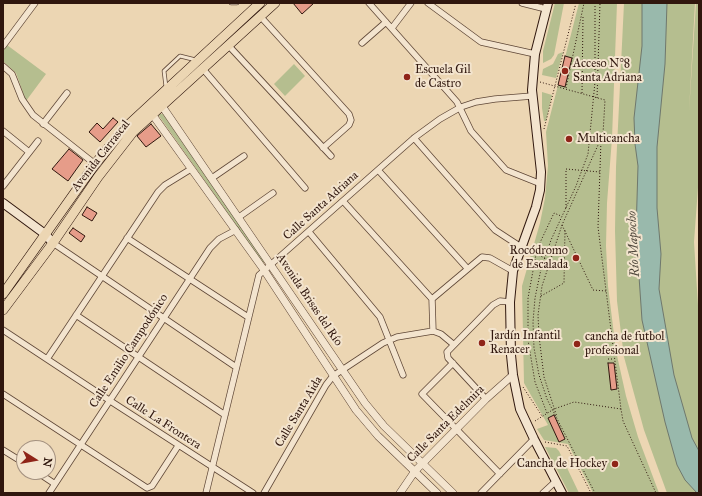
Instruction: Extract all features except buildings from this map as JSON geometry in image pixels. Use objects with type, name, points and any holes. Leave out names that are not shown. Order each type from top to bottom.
[{"type":"main road","name":"Avenida Carrascal","points":[[3,294],[95,164],[125,128],[260,3]]},
{"type":"main road","name":"Avenida Carrascal","points":[[3,310],[53,243],[98,177],[133,132],[275,3]]},
{"type":"main road","points":[[547,6],[535,54],[532,96],[541,172],[541,184],[536,207],[513,271],[510,302],[513,375],[518,401],[527,426],[537,440],[562,493]]},
{"type":"main road","points":[[95,164],[98,170],[98,177]]},
{"type":"main road","points":[[5,207],[45,234],[53,243]]},
{"type":"street","points":[[3,46],[35,3]]},
{"type":"street","points":[[369,3],[461,107],[471,131],[506,170],[541,184]]},
{"type":"street","points":[[392,28],[411,3]]},
{"type":"street","points":[[428,3],[481,42],[535,54]]},
{"type":"street","points":[[522,3],[547,6]]},
{"type":"street","points":[[260,16],[349,114],[351,120],[349,124],[323,148]]},
{"type":"street","points":[[362,43],[386,22]]},
{"type":"street","points":[[228,45],[331,156]]},
{"type":"street","points":[[3,66],[12,74],[28,110],[43,124],[95,164]]},
{"type":"street","points":[[203,69],[305,188]]},
{"type":"street","points":[[43,124],[67,93]]},
{"type":"street","name":"Calle Santa Adriana","points":[[206,493],[256,282],[259,275],[414,138],[440,119],[461,107],[495,99],[532,96]]},
{"type":"street","name":"Avenida Brisas del Río","points":[[162,106],[365,403],[379,420],[453,493]]},
{"type":"street","name":"Avenida Brisas del Río","points":[[152,114],[264,270],[333,376],[367,424],[437,493]]},
{"type":"street","points":[[3,131],[29,152]]},
{"type":"street","points":[[414,138],[495,230],[521,247]]},
{"type":"street","points":[[3,186],[38,141]]},
{"type":"street","points":[[212,178],[244,156]]},
{"type":"street","points":[[47,359],[160,190],[191,169]]},
{"type":"street","points":[[378,170],[467,268]]},
{"type":"street","points":[[239,217],[273,193]]},
{"type":"street","points":[[343,201],[432,299],[433,332],[441,334],[453,344]]},
{"type":"street","name":"Calle Emilio Campodónico","points":[[49,493],[212,245],[236,230]]},
{"type":"street","points":[[309,232],[378,314],[403,375]]},
{"type":"street","points":[[127,238],[248,317]]},
{"type":"street","points":[[53,243],[101,277],[236,367]]},
{"type":"street","points":[[432,299],[467,268],[484,256],[513,271]]},
{"type":"street","points":[[486,399],[448,358],[446,352],[493,305],[500,301],[510,302]]},
{"type":"street","points":[[76,315],[225,415]]},
{"type":"street","name":"Calle La Frontera","points":[[3,330],[178,446],[253,493]]},
{"type":"street","name":"Calle Santa Aida","points":[[264,493],[326,385],[333,376],[389,340],[421,332],[433,332]]},
{"type":"street","points":[[453,363],[422,394],[500,474]]},
{"type":"street","name":"Calle Santa Edelmira","points":[[400,493],[423,462],[486,399],[513,375]]},
{"type":"street","points":[[3,394],[149,488],[178,446]]},
{"type":"street","points":[[481,493],[537,440]]},
{"type":"street","points":[[3,450],[16,458]]},
{"type":"street","points":[[49,480],[55,484]]},
{"type":"street","points":[[543,493],[556,481]]},
{"type":"lane","points":[[231,3],[237,3]]},
{"type":"lane","points":[[166,89],[164,71],[180,56],[197,61]]},
{"type":"path","points":[[544,129],[576,3]]},
{"type":"path","points":[[582,94],[584,3]]},
{"type":"path","points":[[595,3],[596,32],[593,97],[588,154],[545,258],[535,298],[534,339],[539,375],[559,422],[595,493]]},
{"type":"path","points":[[597,98],[600,3]]},
{"type":"path","points":[[565,89],[583,14]]},
{"type":"path","points":[[539,78],[539,82],[605,100],[603,134],[562,225],[550,260],[538,314],[539,341],[544,377],[554,409]]},
{"type":"path","points":[[601,138],[598,227],[621,409],[623,421],[656,493]]},
{"type":"path","points":[[566,208],[566,169],[600,172]]},
{"type":"path","points":[[547,413],[536,382],[528,338],[528,298],[536,254],[554,212],[562,216]]},
{"type":"path","points":[[562,225],[593,290],[606,290]]},
{"type":"path","points":[[541,297],[564,282],[565,229]]},
{"type":"path","points":[[536,254],[550,260]]},
{"type":"path","points":[[528,338],[539,341]]},
{"type":"path","points":[[608,359],[614,358]]},
{"type":"path","points":[[525,397],[521,383],[542,416]]},
{"type":"path","points":[[527,426],[554,409],[574,402],[621,409]]},
{"type":"path","points":[[537,440],[567,446],[591,493]]},
{"type":"green space","points":[[555,3],[564,3],[554,55],[551,59],[543,63],[543,51]]},
{"type":"green space","points":[[579,3],[617,3],[612,138],[607,203],[606,246],[608,286],[616,351],[626,396],[638,437],[659,493],[593,493],[568,444],[544,440],[537,429],[548,425],[524,383],[522,286],[540,223],[545,198],[548,166],[546,132]]},
{"type":"green space","points":[[624,3],[695,3],[689,112],[696,3],[699,3],[699,174],[694,242],[699,321],[699,493],[667,493],[644,430],[624,357],[617,301],[615,231],[616,167]]},
{"type":"green space","points":[[7,45],[46,74],[26,101],[16,73],[3,61],[3,50]]},
{"type":"green space","points":[[563,52],[556,78],[542,75],[543,69],[553,64],[558,54]]},
{"type":"green space","points":[[294,64],[305,76],[285,96],[274,84]]},
{"type":"green space","points":[[542,92],[552,95],[546,121],[544,121],[542,108]]},
{"type":"green space","points":[[159,114],[163,114],[265,261],[263,263],[159,116]]},
{"type":"green space","points":[[545,447],[556,448],[559,451],[579,493],[569,493]]},
{"type":"shaded area","points":[[642,3],[667,3],[665,64],[657,147],[657,208],[661,254],[659,289],[674,375],[692,438],[699,451],[699,493],[697,493],[685,480],[677,465],[665,422],[642,320],[636,233],[638,166],[634,118],[642,46]]},
{"type":"place","name":"Acceso N°8 Santa Adriana","points":[[565,71]]},
{"type":"place","name":"Escuela Gil de Castro","points":[[407,77]]},
{"type":"place","name":"Multicancha","points":[[569,139]]},
{"type":"place","name":"Rocódromo de Escalada","points":[[576,258]]},
{"type":"place","name":"Jardín Infantil Renacer","points":[[482,343]]},
{"type":"place","name":"cancha de futbol profesional","points":[[577,344]]},
{"type":"place","name":"Cancha de Hockey","points":[[615,464]]},
{"type":"water label","name":"Río Mapocho","points":[[634,244]]}]
